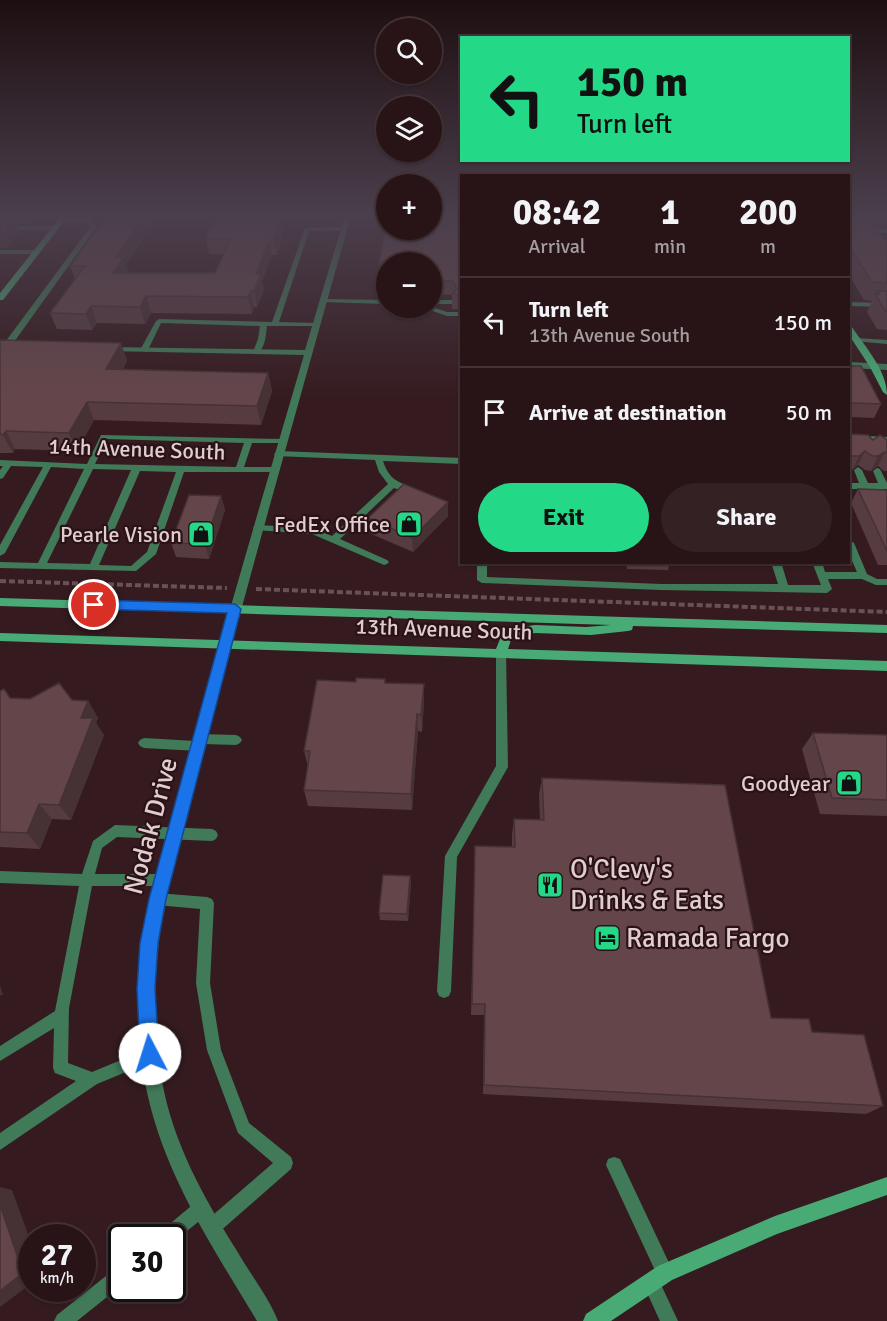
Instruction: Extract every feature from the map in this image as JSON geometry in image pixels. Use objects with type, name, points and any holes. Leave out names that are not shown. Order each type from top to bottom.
[{"type":"main road","points":[[0,298],[17,277]]},
{"type":"main road","points":[[850,331],[887,392]]},
{"type":"main road","name":"13th Avenue South","points":[[0,602],[887,628]]},
{"type":"main road","points":[[501,652],[506,637],[514,632],[528,629],[587,631],[680,622]]},
{"type":"main road","name":"13th Avenue South","points":[[0,637],[887,666]]},
{"type":"main road","points":[[593,1321],[658,1278],[775,1225],[887,1186]]},
{"type":"street","name":"Nodak Drive","points":[[268,1321],[212,1227],[170,1141],[155,1088],[150,1054],[146,989],[149,943],[157,899],[278,454],[331,277]]},
{"type":"street","points":[[3,346],[17,347]]},
{"type":"street","points":[[98,349],[307,353]]},
{"type":"street","points":[[850,365],[887,367]]},
{"type":"lane","points":[[3,346],[56,277]]},
{"type":"lane","points":[[275,324],[291,277]]},
{"type":"lane","points":[[324,301],[376,302]]},
{"type":"lane","points":[[442,302],[452,302]]},
{"type":"lane","points":[[850,304],[887,305]]},
{"type":"lane","points":[[442,312],[460,314]]},
{"type":"lane","points":[[144,350],[159,321],[318,325]]},
{"type":"lane","points":[[257,352],[264,324]]},
{"type":"lane","points":[[856,340],[887,342]]},
{"type":"lane","points":[[41,566],[104,437],[282,441]]},
{"type":"lane","points":[[850,437],[887,439]]},
{"type":"lane","points":[[862,438],[867,449]]},
{"type":"lane","points":[[875,438],[880,449]]},
{"type":"lane","points":[[239,470],[249,440]]},
{"type":"lane","points":[[278,454],[460,461]]},
{"type":"lane","points":[[378,458],[382,474],[393,485],[420,495]]},
{"type":"lane","points":[[0,476],[4,463]]},
{"type":"lane","name":"14th Avenue South","points":[[4,463],[274,470]]},
{"type":"lane","points":[[0,553],[48,465]]},
{"type":"lane","points":[[93,568],[136,467]]},
{"type":"lane","points":[[0,565],[133,569],[151,554],[181,469]]},
{"type":"lane","points":[[858,470],[865,486]]},
{"type":"lane","points":[[876,471],[885,486]]},
{"type":"lane","points":[[334,539],[393,485]]},
{"type":"lane","points":[[850,486],[885,486]]},
{"type":"lane","points":[[258,528],[303,529],[334,539],[384,562]]},
{"type":"lane","points":[[850,546],[862,576]]},
{"type":"lane","points":[[482,564],[482,580],[661,587],[827,589],[818,564]]},
{"type":"lane","points":[[777,564],[784,588]]},
{"type":"lane","points":[[822,575],[862,576],[876,582],[887,582]]},
{"type":"lane","points":[[444,991],[451,856],[502,767],[501,652]]},
{"type":"lane","points":[[144,743],[236,740]]},
{"type":"lane","points":[[92,1079],[60,1068],[62,1015],[87,880],[97,845],[115,831],[212,835]]},
{"type":"lane","points":[[0,877],[162,880]]},
{"type":"lane","points":[[157,899],[207,903],[203,982],[214,1050],[243,1128],[285,1163],[212,1227]]},
{"type":"lane","points":[[0,1054],[62,1015]]},
{"type":"lane","points":[[0,1142],[92,1079],[150,1054]]},
{"type":"lane","points":[[614,1165],[658,1278],[669,1321]]},
{"type":"lane","points":[[183,1224],[202,1208]]},
{"type":"lane","points":[[63,1321],[108,1285]]},
{"type":"path","points":[[0,581],[887,612]]},
{"type":"building","points":[[77,277],[260,277],[254,291],[251,291],[248,297],[146,296],[140,307],[91,306],[86,314],[50,313]]},
{"type":"building","points":[[442,277],[460,277],[460,295],[452,294],[457,289],[453,281],[442,280]]},
{"type":"building","points":[[869,277],[887,277],[887,283],[872,282]]},
{"type":"building","points":[[877,291],[887,291],[887,311],[875,294],[879,294]]},
{"type":"building","points":[[0,340],[121,343],[106,369],[268,373],[257,406],[87,402],[69,433],[6,431],[3,435],[0,434]]},
{"type":"building","points":[[850,366],[861,366],[881,404],[852,403]]},
{"type":"building","points":[[850,434],[868,435],[873,440],[880,435],[887,440],[887,453],[872,456],[865,451],[859,456],[850,456]]},
{"type":"building","points":[[404,484],[448,502],[412,538],[368,518]]},
{"type":"building","points":[[858,489],[887,490],[887,551]]},
{"type":"building","points":[[189,495],[221,496],[205,544],[171,543]]},
{"type":"building","points":[[356,678],[385,679],[385,683],[424,684],[421,715],[417,714],[411,794],[304,790],[310,751],[304,751],[317,680],[356,682]]},
{"type":"building","points":[[59,683],[72,700],[88,701],[81,718],[93,718],[59,805],[39,804],[27,833],[0,832],[0,691],[4,689],[10,698],[30,699]]},
{"type":"building","name":"Goodyear","points":[[813,733],[887,735],[887,800],[832,798]]},
{"type":"building","name":"Ramada Fargo","points":[[542,778],[725,785],[771,1018],[809,1019],[812,1032],[864,1035],[883,1106],[484,1085],[485,1004],[472,1004],[475,846],[515,847],[514,819],[544,820]]},
{"type":"building","points":[[383,875],[410,876],[407,914],[379,913]]},
{"type":"building","points":[[0,1205],[18,1258],[18,1277],[0,1291]]},
{"type":"place","name":"FedEx Office","points":[[409,524]]},
{"type":"place","name":"Pearle Vision","points":[[201,534]]},
{"type":"place","name":"Goodyear","points":[[849,783]]},
{"type":"place","name":"O'Clevy's Drinks & Eats","points":[[550,885]]},
{"type":"place","name":"Ramada Fargo","points":[[607,938]]},
{"type":"route","points":[[94,605],[235,609],[157,899],[149,943],[146,989],[150,1054]]}]
